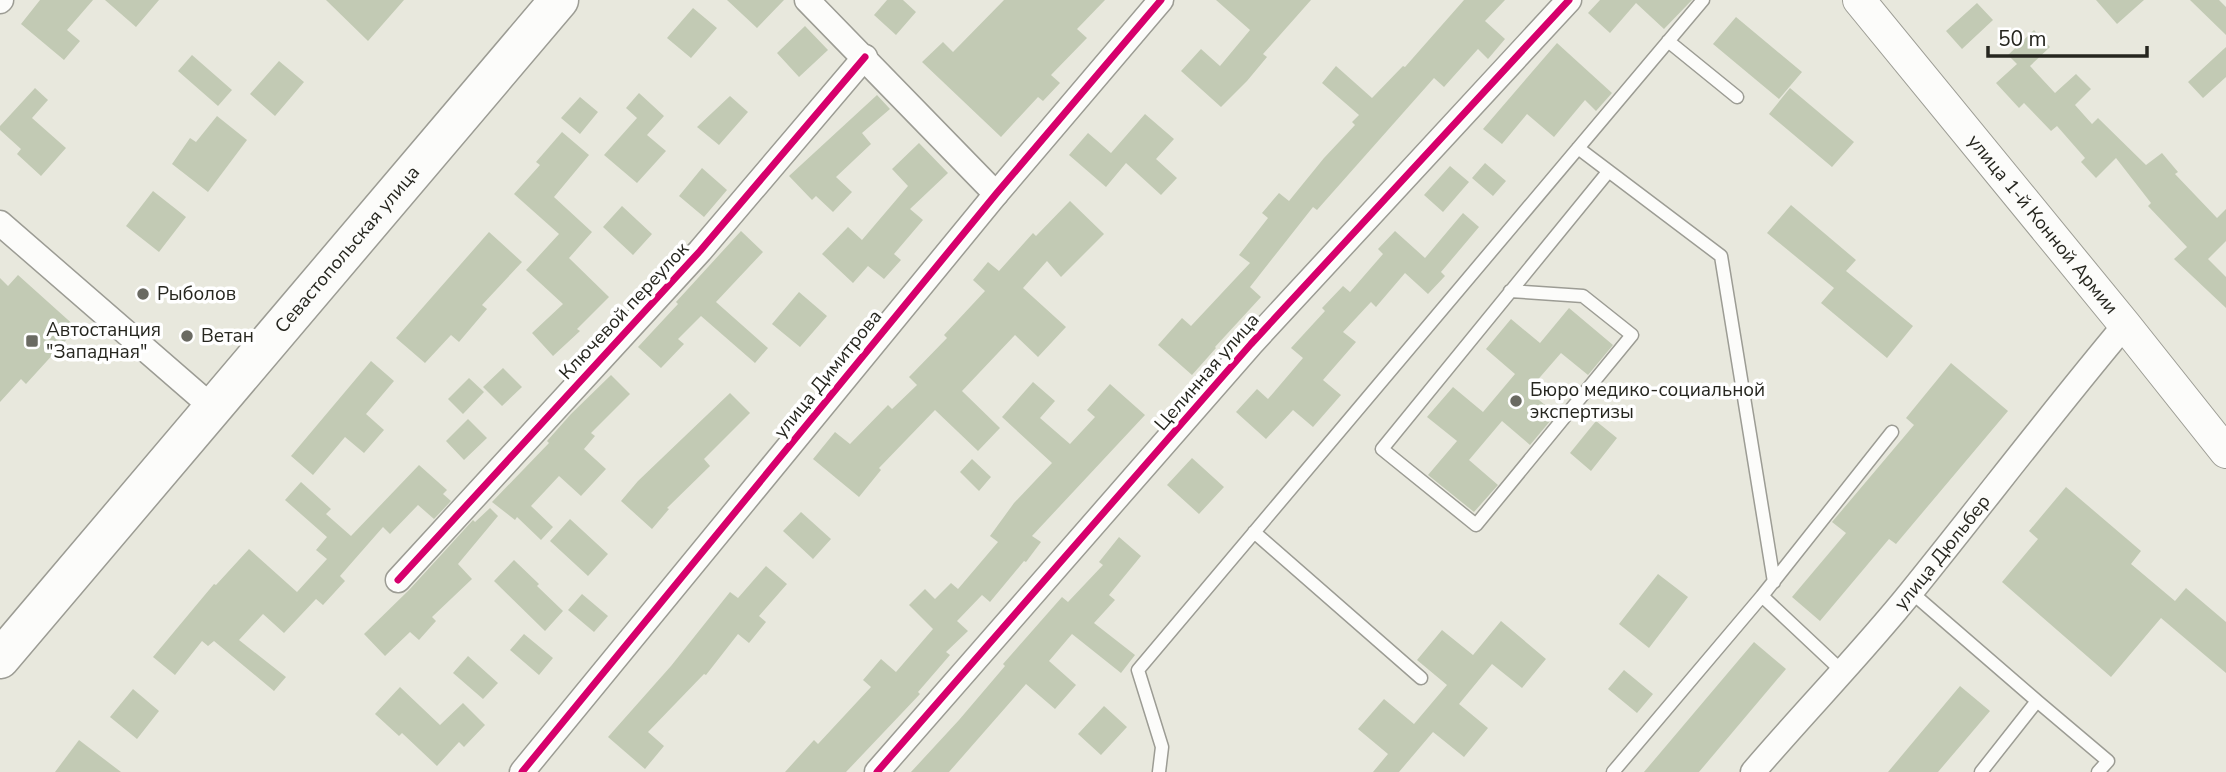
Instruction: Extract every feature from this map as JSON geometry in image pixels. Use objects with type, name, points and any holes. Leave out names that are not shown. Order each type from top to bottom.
[{"type":"main road","name":"Севастопольская улица","points":[[0,659],[559,0]]},
{"type":"street","points":[[807,0],[996,194]]},
{"type":"street","name":"улица Димитрова","points":[[522,772],[996,194],[1161,0]]},
{"type":"street","name":"Целинная улица","points":[[877,772],[1251,344],[1569,0]]},
{"type":"street","name":"улица 1-й Конной Армии","points":[[1859,0],[2226,452]]},
{"type":"street","name":"Ключевой переулок","points":[[398,580],[700,251],[865,57]]},
{"type":"street","points":[[0,223],[213,408]]},
{"type":"street","name":"улица Дюльбер","points":[[1752,772],[1911,592],[2064,397],[2125,325]]},
{"type":"lane","points":[[1159,772],[1162,747],[1138,670],[1703,0]]},
{"type":"lane","points":[[1668,41],[1737,97]]},
{"type":"lane","points":[[1578,148],[1721,256],[1774,582]]},
{"type":"lane","points":[[1510,291],[1583,296],[1632,335],[1476,525],[1382,449],[1510,291],[1608,172]]},
{"type":"lane","points":[[1614,772],[1762,597],[1892,432]]},
{"type":"lane","points":[[1254,532],[1421,678]]},
{"type":"lane","points":[[1911,592],[2108,761],[2098,772]]},
{"type":"lane","points":[[1762,597],[1843,672]]},
{"type":"lane","points":[[1981,772],[2037,701]]},
{"type":"building","points":[[40,0],[93,0],[67,30],[80,41],[64,60],[21,24]]},
{"type":"building","points":[[105,0],[159,0],[136,27]]},
{"type":"building","points":[[326,0],[404,0],[368,41]]},
{"type":"building","points":[[727,0],[784,0],[757,28]]},
{"type":"building","points":[[887,0],[903,0],[916,12],[896,35],[874,15]]},
{"type":"building","points":[[1004,0],[1105,0],[1077,29],[1087,38],[1051,75],[1060,83],[1043,101],[1038,97],[1001,137],[922,62],[943,42],[953,52]]},
{"type":"building","points":[[1216,0],[1311,0],[1263,54],[1267,57],[1247,81],[1221,107],[1181,71],[1201,49],[1220,66],[1250,30]]},
{"type":"building","points":[[1464,0],[1505,0],[1485,21],[1505,39],[1488,59],[1478,49],[1444,87],[1434,78],[1317,210],[1313,207],[1250,287],[1261,297],[1192,375],[1158,345],[1182,318],[1191,326],[1250,263],[1239,255],[1268,218],[1262,213],[1279,193],[1289,201],[1355,125],[1352,122],[1359,115],[1322,83],[1336,66],[1372,98],[1405,67]]},
{"type":"building","points":[[1600,0],[1692,0],[1664,29],[1636,3],[1610,33],[1588,13]]},
{"type":"building","points":[[2096,0],[2144,0],[2117,24]]},
{"type":"building","points":[[2190,0],[2219,0],[2226,7],[2226,35]]},
{"type":"building","points":[[1977,3],[1993,20],[1962,49],[1946,31]]},
{"type":"building","points":[[693,8],[717,28],[691,58],[667,38]]},
{"type":"building","points":[[1736,17],[1802,72],[1779,99],[1713,44]]},
{"type":"building","points":[[805,26],[828,50],[799,77],[777,53]]},
{"type":"building","points":[[2034,30],[2050,47],[2030,66],[2055,93],[2076,74],[2091,89],[2075,105],[2092,124],[2098,118],[2146,165],[2162,153],[2178,172],[2175,174],[2217,218],[2226,209],[2226,241],[2208,259],[2226,277],[2226,308],[2174,259],[2187,247],[2148,206],[2151,203],[2116,158],[2096,178],[2081,162],[2085,158],[2057,126],[2051,131],[2024,103],[2019,108],[1996,83],[2017,64],[2008,55]]},
{"type":"building","points":[[1557,43],[1612,93],[1596,111],[1585,100],[1554,137],[1527,114],[1502,144],[1483,129]]},
{"type":"building","points":[[2226,47],[2226,77],[2203,98],[2188,82]]},
{"type":"building","points":[[192,55],[232,90],[218,106],[178,71]]},
{"type":"building","points":[[279,61],[304,82],[275,116],[250,94]]},
{"type":"building","points":[[35,88],[48,100],[32,118],[66,148],[41,176],[17,154],[21,149],[0,130],[0,126]]},
{"type":"building","points":[[1790,88],[1854,142],[1832,167],[1769,114]]},
{"type":"building","points":[[639,93],[664,116],[647,135],[666,151],[637,183],[604,155],[637,118],[626,108]]},
{"type":"building","points":[[877,95],[890,109],[862,133],[871,144],[836,177],[852,192],[833,212],[816,196],[812,200],[789,176]]},
{"type":"building","points":[[730,96],[748,112],[719,145],[697,127]]},
{"type":"building","points":[[580,97],[598,112],[580,134],[561,118]]},
{"type":"building","points":[[1145,114],[1174,139],[1156,159],[1177,178],[1161,195],[1126,163],[1106,187],[1069,155],[1088,133],[1111,153]]},
{"type":"building","points":[[217,116],[247,140],[208,192],[172,164],[190,138],[196,142]]},
{"type":"building","points":[[562,132],[589,155],[554,197],[592,232],[569,258],[609,297],[577,329],[580,331],[553,356],[532,333],[563,304],[526,270],[559,234],[514,194],[540,165],[536,162]]},
{"type":"building","points":[[919,143],[948,173],[910,209],[923,220],[894,254],[901,260],[884,279],[868,266],[853,283],[822,254],[848,227],[862,240],[908,186],[892,169]]},
{"type":"building","points":[[1485,163],[1506,181],[1493,196],[1472,178]]},
{"type":"building","points":[[1450,166],[1469,182],[1443,212],[1424,195]]},
{"type":"building","points":[[702,168],[727,190],[704,217],[679,196]]},
{"type":"building","points":[[153,191],[186,217],[159,252],[126,226]]},
{"type":"building","points":[[1070,201],[1104,234],[1061,277],[1047,261],[1023,288],[1066,327],[1038,357],[1015,335],[962,391],[1000,428],[978,451],[935,410],[879,468],[881,470],[859,497],[813,459],[835,432],[850,444],[888,405],[892,409],[917,385],[909,377],[947,338],[944,335],[985,291],[973,280],[988,262],[999,271],[1033,233],[1036,236]]},
{"type":"building","points":[[1791,205],[1856,260],[1846,271],[1913,326],[1887,358],[1821,303],[1834,288],[1767,233]]},
{"type":"building","points":[[622,206],[652,234],[633,255],[603,227]]},
{"type":"building","points":[[1463,213],[1479,227],[1441,272],[1445,276],[1428,294],[1405,273],[1376,307],[1371,302],[1343,332],[1356,342],[1323,380],[1341,395],[1313,427],[1293,410],[1266,439],[1236,412],[1257,389],[1268,399],[1303,358],[1291,348],[1325,311],[1322,308],[1343,286],[1350,292],[1383,254],[1378,249],[1395,231],[1425,258]]},
{"type":"building","points":[[741,231],[763,252],[716,302],[768,348],[755,363],[701,316],[678,339],[684,344],[661,368],[638,347]]},
{"type":"building","points":[[489,232],[522,262],[482,305],[487,309],[459,342],[451,335],[425,363],[396,338]]},
{"type":"building","name":"Автостанция \"Западная\"","points":[[18,275],[77,328],[26,384],[21,379],[0,402],[0,278],[8,286]]},
{"type":"building","points":[[799,292],[827,316],[800,347],[772,324]]},
{"type":"building","name":"Бюро медико-социальной экспертизы","points":[[1569,308],[1613,345],[1588,375],[1561,353],[1528,391],[1556,414],[1530,445],[1502,421],[1469,460],[1498,485],[1474,512],[1428,475],[1457,441],[1427,417],[1453,387],[1483,412],[1515,374],[1486,349],[1511,319],[1540,343]]},
{"type":"building","points":[[371,361],[394,381],[366,414],[384,430],[364,453],[345,437],[313,475],[291,456]]},
{"type":"building","points":[[1951,363],[2008,411],[1896,544],[1889,539],[1820,621],[1792,597],[1846,533],[1832,522],[1914,425],[1906,418]]},
{"type":"building","points":[[503,368],[522,387],[502,406],[483,387]]},
{"type":"building","points":[[611,375],[630,394],[591,433],[595,436],[584,449],[606,469],[581,496],[559,476],[531,506],[553,527],[541,540],[517,517],[515,520],[492,502],[549,443],[547,441],[571,414]]},
{"type":"building","points":[[469,378],[484,392],[463,414],[448,399]]},
{"type":"building","points":[[1033,382],[1055,401],[1040,418],[1070,444],[1095,417],[1087,410],[1110,384],[1145,415],[1032,536],[1041,542],[990,602],[982,595],[957,621],[968,631],[946,652],[950,655],[918,692],[920,694],[846,772],[785,772],[814,740],[818,744],[871,687],[863,680],[881,659],[896,672],[933,629],[909,605],[925,589],[935,599],[951,583],[958,589],[998,542],[990,536],[1014,503],[1052,463],[1002,417]]},
{"type":"building","points":[[730,393],[750,413],[704,459],[710,466],[667,508],[669,509],[652,529],[621,501],[638,481]]},
{"type":"building","points":[[468,419],[487,438],[464,460],[446,441]]},
{"type":"building","points":[[1596,421],[1617,438],[1591,471],[1570,453]]},
{"type":"building","points":[[1192,458],[1224,487],[1199,514],[1167,485]]},
{"type":"building","points":[[972,459],[991,477],[979,491],[960,472]]},
{"type":"building","points":[[419,465],[447,490],[443,494],[451,501],[434,519],[418,505],[390,534],[383,527],[340,576],[345,581],[323,605],[316,599],[284,633],[263,614],[239,640],[286,677],[274,691],[214,641],[208,646],[202,641],[175,675],[153,657],[214,584],[216,585],[249,549],[297,592],[327,559],[316,550],[327,537],[285,500],[301,482],[331,509],[326,514],[351,536]]},
{"type":"building","points":[[2066,487],[2141,551],[2131,564],[2175,601],[2186,588],[2226,622],[2226,673],[2161,618],[2111,677],[2002,582],[2038,539],[2029,531]]},
{"type":"building","points":[[490,508],[498,516],[458,564],[472,579],[432,617],[436,621],[419,640],[410,632],[385,656],[364,634],[409,590],[473,520],[475,522]]},
{"type":"building","points":[[801,512],[831,539],[813,559],[783,531]]},
{"type":"building","points":[[570,519],[608,554],[588,576],[550,541]]},
{"type":"building","points":[[1119,537],[1141,556],[1109,595],[1115,600],[1094,623],[1135,655],[1121,673],[1072,634],[1049,661],[1076,685],[1055,709],[1026,684],[949,772],[911,772],[959,720],[1005,666],[1003,664],[1062,597],[1068,602],[1103,565],[1099,562]]},
{"type":"building","points":[[514,560],[563,611],[545,631],[494,581]]},
{"type":"building","points":[[766,566],[787,584],[759,616],[766,622],[749,643],[738,634],[706,675],[704,674],[648,732],[664,746],[645,769],[608,737],[671,666],[730,592],[738,598]]},
{"type":"building","points":[[1658,574],[1688,597],[1649,648],[1619,624]]},
{"type":"building","points":[[582,594],[608,616],[594,632],[568,610]]},
{"type":"building","points":[[1501,621],[1546,659],[1522,688],[1492,664],[1459,704],[1488,728],[1464,757],[1433,732],[1399,772],[1373,772],[1388,754],[1358,729],[1384,699],[1414,724],[1447,685],[1417,660],[1442,630],[1473,655]]},
{"type":"building","points":[[524,634],[553,658],[539,675],[510,650]]},
{"type":"building","points":[[1754,642],[1786,669],[1699,772],[1644,772]]},
{"type":"building","points":[[468,656],[498,683],[483,699],[453,673]]},
{"type":"building","points":[[1624,670],[1653,694],[1637,713],[1608,689]]},
{"type":"building","points":[[1960,686],[1990,711],[1938,772],[1888,772]]},
{"type":"building","points":[[400,687],[440,725],[463,703],[485,725],[464,747],[459,742],[437,766],[402,733],[399,736],[375,714]]},
{"type":"building","points":[[133,689],[159,711],[137,739],[110,717]]},
{"type":"building","points":[[1104,706],[1127,727],[1101,755],[1078,734]]},
{"type":"building","points":[[79,740],[121,772],[55,772]]},
{"type":"cycle path","points":[[522,772],[996,194],[1161,0]]},
{"type":"cycle path","points":[[877,772],[1251,344],[1569,0]]},
{"type":"cycle path","points":[[398,580],[700,251],[865,57]]},
{"type":"place","name":"Рыболов","points":[[143,294]]},
{"type":"place","name":"Ветан","points":[[187,336]]},
{"type":"place","name":"Автостанция \"Западная\"","points":[[32,341]]},
{"type":"place","name":"Бюро медико-социальной экспертизы","points":[[1516,401]]}]
